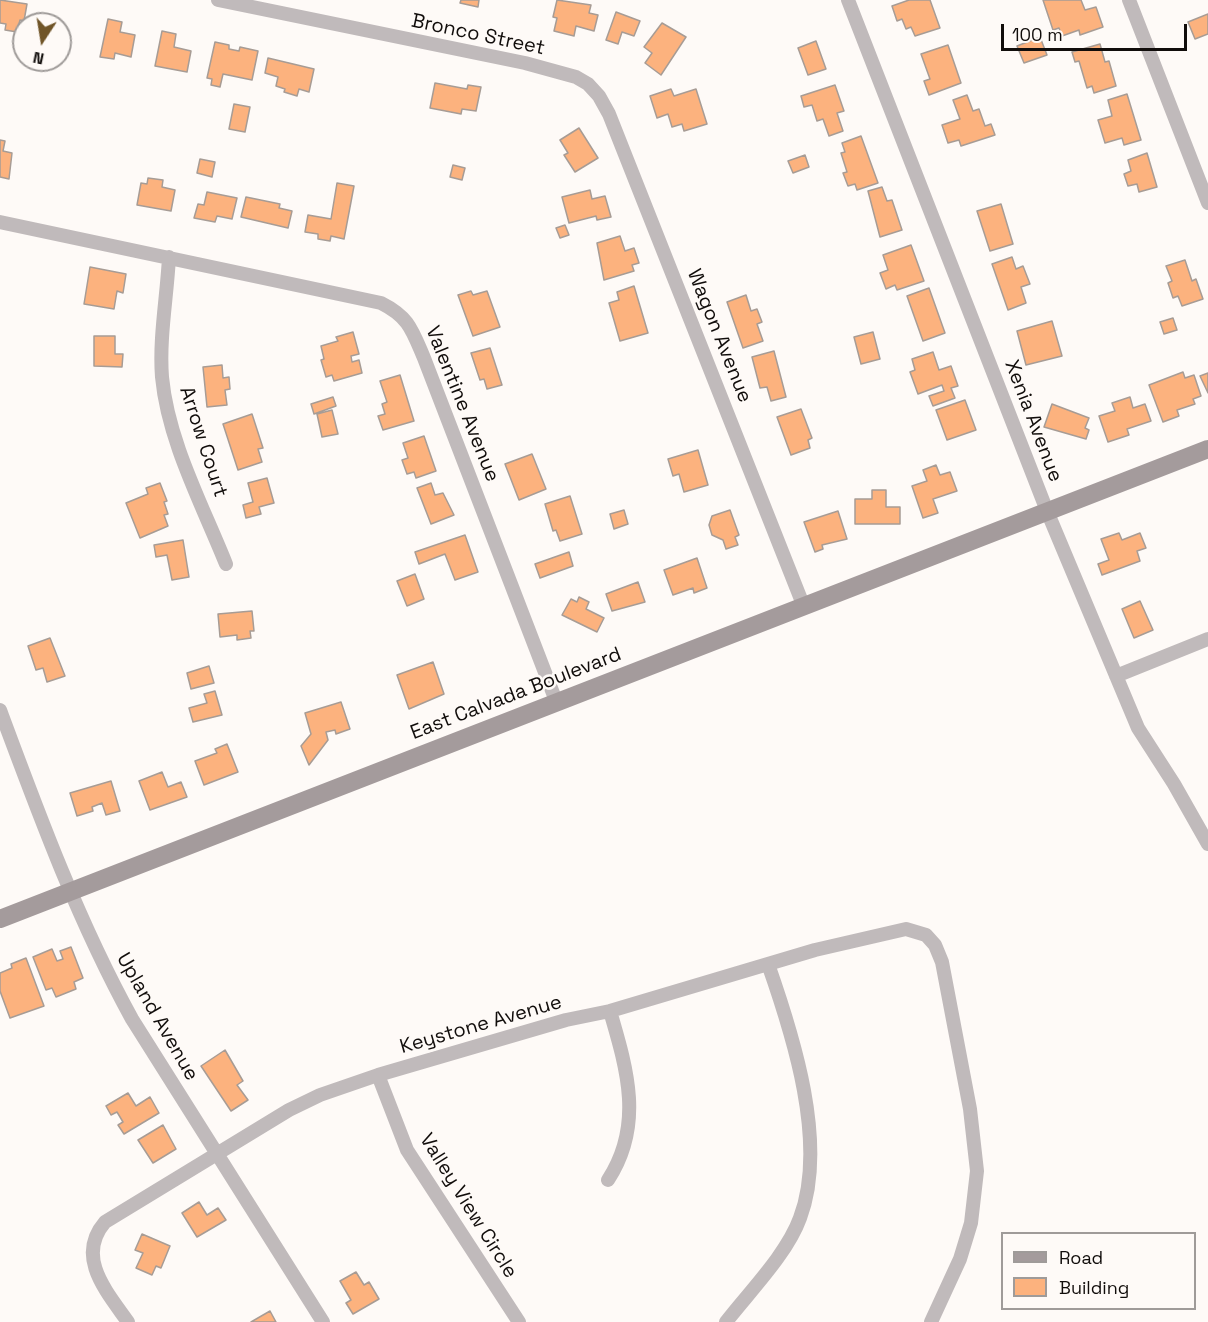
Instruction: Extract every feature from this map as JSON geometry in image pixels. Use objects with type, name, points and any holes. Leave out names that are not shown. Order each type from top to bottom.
[{"type":"main road","name":"East Calvada Boulevard","points":[[0,919],[1208,448]]},
{"type":"street","name":"Bronco Street","points":[[218,0],[525,63],[576,77],[588,84]]},
{"type":"street","name":"Xenia Avenue","points":[[848,0],[1047,511],[1138,728],[1174,784],[1208,844]]},
{"type":"street","points":[[1129,0],[1208,202]]},
{"type":"street","name":"Wagon Avenue","points":[[588,84],[599,96],[609,114],[804,607]]},
{"type":"street","name":"Valentine Avenue","points":[[0,222],[381,303],[398,311],[408,321],[556,701]]},
{"type":"street","name":"Arrow Court","points":[[169,258],[161,351],[164,389],[184,459],[226,564]]},
{"type":"street","points":[[1116,676],[1208,639]]},
{"type":"street","name":"Upland Avenue","points":[[0,710],[70,891],[107,973],[132,1019],[323,1322]]},
{"type":"street","name":"Keystone Avenue","points":[[128,1322],[94,1268],[91,1256],[96,1232],[105,1222],[216,1152],[289,1110],[320,1095],[378,1075],[566,1020],[610,1011],[768,964],[906,929],[926,935],[935,945],[942,962],[953,1011],[977,1171],[971,1223],[960,1259],[931,1322]]},
{"type":"street","points":[[726,1322],[786,1244],[800,1220],[805,1203],[810,1154],[808,1120],[790,1031],[768,964]]},
{"type":"street","points":[[608,1180],[622,1154],[630,1098],[628,1072],[610,1011]]},
{"type":"street","name":"Valley View Circle","points":[[378,1075],[407,1150],[519,1322]]},
{"type":"building","points":[[0,0],[27,4],[26,12],[12,12],[12,31],[5,30],[6,24],[0,23]]},
{"type":"building","points":[[461,0],[479,0],[478,7],[460,3]]},
{"type":"building","points":[[557,0],[591,5],[589,13],[598,15],[594,31],[576,26],[574,36],[554,31],[557,18],[553,17]]},
{"type":"building","points":[[909,0],[930,0],[940,28],[915,36],[911,27],[906,29],[902,19],[897,21],[892,6]]},
{"type":"building","points":[[1043,0],[1081,0],[1085,10],[1096,7],[1103,27],[1080,35],[1079,30],[1062,36],[1059,28],[1053,30]]},
{"type":"building","points":[[616,12],[640,21],[634,36],[622,32],[618,44],[606,40]]},
{"type":"building","points":[[1208,14],[1208,34],[1195,39],[1188,22]]},
{"type":"building","points":[[108,19],[122,22],[120,32],[135,35],[131,57],[115,53],[114,59],[100,57]]},
{"type":"building","points":[[662,23],[686,37],[661,75],[645,63],[652,53],[644,47]]},
{"type":"building","points":[[162,31],[176,34],[174,47],[191,51],[187,72],[155,66]]},
{"type":"building","points":[[1040,37],[1047,55],[1024,63],[1017,46]]},
{"type":"building","points":[[816,41],[826,69],[808,75],[798,48]]},
{"type":"building","points":[[215,42],[229,45],[229,49],[239,51],[240,47],[258,51],[252,80],[223,74],[220,87],[211,85],[212,79],[207,78]]},
{"type":"building","points":[[1100,44],[1105,62],[1109,61],[1116,86],[1094,93],[1092,86],[1087,88],[1079,61],[1075,62],[1072,52]]},
{"type":"building","points":[[948,45],[961,83],[929,95],[924,81],[930,79],[921,54]]},
{"type":"building","points":[[268,58],[314,69],[309,92],[299,89],[297,96],[284,92],[285,89],[276,86],[278,77],[265,73]]},
{"type":"building","points":[[435,83],[467,89],[468,85],[481,87],[476,111],[462,109],[461,114],[430,108]]},
{"type":"building","points":[[835,85],[844,111],[837,113],[843,131],[829,136],[823,119],[817,121],[812,105],[804,107],[801,96]]},
{"type":"building","points":[[671,89],[674,96],[696,89],[707,124],[684,131],[682,124],[672,127],[668,114],[657,118],[650,96]]},
{"type":"building","points":[[1127,94],[1141,140],[1124,145],[1122,138],[1105,143],[1098,120],[1112,116],[1108,100]]},
{"type":"building","points":[[967,95],[973,111],[979,109],[985,126],[991,124],[995,135],[961,146],[959,140],[948,143],[942,125],[960,119],[953,100]]},
{"type":"building","points":[[234,104],[250,107],[245,132],[229,129]]},
{"type":"building","points":[[579,128],[598,158],[575,172],[564,155],[568,153],[560,140]]},
{"type":"building","points":[[861,136],[878,183],[857,190],[855,184],[848,186],[843,173],[847,172],[841,153],[845,152],[842,143]]},
{"type":"building","points":[[0,140],[5,141],[3,151],[12,153],[9,179],[0,177]]},
{"type":"building","points":[[1147,153],[1157,187],[1139,192],[1137,184],[1128,186],[1124,174],[1131,171],[1128,160]]},
{"type":"building","points":[[805,155],[809,167],[793,173],[788,161]]},
{"type":"building","points":[[200,159],[215,162],[212,177],[197,173]]},
{"type":"building","points":[[453,165],[465,168],[462,180],[450,177]]},
{"type":"building","points":[[148,178],[163,180],[162,187],[175,190],[171,211],[137,205],[141,183],[147,184]]},
{"type":"building","points":[[337,183],[354,186],[344,239],[331,236],[330,241],[318,239],[318,234],[305,232],[308,215],[331,219]]},
{"type":"building","points":[[882,187],[887,201],[892,200],[902,230],[880,237],[868,191]]},
{"type":"building","points":[[590,190],[592,199],[605,196],[611,217],[597,220],[596,216],[569,223],[562,197]]},
{"type":"building","points":[[207,192],[237,198],[232,219],[217,216],[215,222],[194,218],[198,204],[204,205]]},
{"type":"building","points":[[246,197],[280,204],[279,208],[292,211],[288,228],[241,217]]},
{"type":"building","points":[[1001,204],[1013,244],[990,251],[977,211]]},
{"type":"building","points":[[565,225],[569,235],[560,238],[556,228]]},
{"type":"building","points":[[620,236],[625,251],[634,248],[639,263],[632,265],[634,271],[604,280],[597,243]]},
{"type":"building","points":[[911,245],[924,281],[897,290],[895,285],[886,289],[880,273],[888,270],[883,255]]},
{"type":"building","points":[[1012,257],[1016,269],[1023,266],[1030,284],[1021,287],[1026,303],[1008,310],[992,264]]},
{"type":"building","points":[[1185,260],[1192,281],[1196,279],[1203,299],[1182,306],[1178,296],[1173,298],[1168,283],[1172,281],[1166,266]]},
{"type":"building","points":[[90,267],[126,274],[123,293],[117,291],[114,309],[84,304]]},
{"type":"building","points":[[634,286],[648,333],[620,341],[609,303],[619,300],[617,292]]},
{"type":"building","points":[[929,288],[945,333],[923,341],[907,296]]},
{"type":"building","points":[[471,291],[473,295],[487,291],[500,327],[473,336],[458,295]]},
{"type":"building","points":[[746,295],[751,311],[757,309],[762,322],[757,324],[763,341],[743,348],[727,302]]},
{"type":"building","points":[[1173,318],[1177,330],[1164,334],[1160,322]]},
{"type":"building","points":[[1052,321],[1062,356],[1026,365],[1017,331]]},
{"type":"building","points":[[353,332],[359,354],[351,356],[352,362],[359,360],[362,373],[334,381],[332,375],[326,377],[321,360],[324,359],[321,346],[338,341],[336,337]]},
{"type":"building","points":[[873,332],[880,359],[861,364],[854,337]]},
{"type":"building","points":[[94,336],[115,336],[115,354],[123,354],[122,367],[94,366]]},
{"type":"building","points":[[490,348],[502,385],[487,389],[484,379],[480,380],[471,353]]},
{"type":"building","points":[[774,351],[786,397],[771,401],[767,387],[760,388],[752,357]]},
{"type":"building","points":[[933,352],[939,370],[951,366],[958,386],[951,388],[955,398],[933,406],[929,396],[944,391],[942,385],[918,394],[910,372],[915,370],[912,359]]},
{"type":"building","points":[[222,365],[223,378],[229,377],[230,389],[225,390],[227,405],[207,407],[203,367]]},
{"type":"building","points":[[1183,372],[1185,378],[1194,375],[1201,396],[1193,399],[1195,404],[1177,410],[1179,416],[1163,422],[1149,385]]},
{"type":"building","points":[[1208,373],[1208,393],[1200,376]]},
{"type":"building","points":[[400,375],[414,421],[383,430],[378,416],[385,414],[382,404],[387,402],[380,381]]},
{"type":"building","points":[[333,397],[336,406],[314,414],[311,404]]},
{"type":"building","points":[[1130,397],[1133,408],[1145,404],[1151,421],[1127,429],[1129,435],[1108,442],[1099,416],[1115,411],[1112,403]]},
{"type":"building","points":[[965,400],[976,430],[947,440],[936,410]]},
{"type":"building","points":[[1052,404],[1089,418],[1085,428],[1089,430],[1086,439],[1044,427]]},
{"type":"building","points":[[801,409],[812,438],[808,440],[810,448],[791,455],[777,417]]},
{"type":"building","points":[[332,410],[338,434],[322,437],[317,414]]},
{"type":"building","points":[[252,414],[263,448],[258,449],[262,462],[238,470],[223,424]]},
{"type":"building","points":[[424,436],[436,471],[416,478],[414,472],[407,474],[402,460],[408,458],[403,443]]},
{"type":"building","points":[[698,450],[708,485],[684,492],[679,474],[673,476],[668,459]]},
{"type":"building","points":[[532,454],[546,489],[519,500],[505,464]]},
{"type":"building","points":[[936,465],[940,475],[950,472],[957,491],[933,499],[938,513],[923,518],[912,486],[927,481],[923,470]]},
{"type":"building","points":[[267,478],[274,503],[259,507],[261,514],[246,518],[243,505],[253,502],[248,483]]},
{"type":"building","points":[[160,483],[167,501],[164,502],[168,514],[164,515],[168,526],[140,538],[126,503],[148,494],[146,488]]},
{"type":"building","points":[[431,483],[435,495],[443,493],[454,515],[431,524],[417,488]]},
{"type":"building","points":[[872,490],[886,490],[886,507],[900,507],[900,524],[855,524],[855,499],[872,499]]},
{"type":"building","points":[[570,496],[582,534],[560,541],[556,530],[553,531],[545,504]]},
{"type":"building","points":[[624,510],[628,524],[614,529],[610,514]]},
{"type":"building","points":[[730,510],[739,535],[735,537],[738,545],[726,549],[723,540],[712,535],[709,525],[712,516]]},
{"type":"building","points":[[838,511],[847,539],[822,545],[823,549],[815,552],[804,522]]},
{"type":"building","points":[[1119,533],[1122,540],[1140,533],[1146,548],[1137,551],[1140,561],[1102,575],[1098,564],[1109,560],[1101,539]]},
{"type":"building","points":[[465,535],[478,572],[455,580],[445,554],[419,564],[415,552]]},
{"type":"building","points":[[183,540],[189,577],[172,580],[167,555],[156,557],[154,545]]},
{"type":"building","points":[[569,552],[573,566],[540,578],[535,564]]},
{"type":"building","points":[[697,558],[707,588],[694,593],[693,588],[673,595],[664,570]]},
{"type":"building","points":[[415,574],[424,599],[407,606],[397,581]]},
{"type":"building","points":[[638,582],[645,602],[612,611],[606,594]]},
{"type":"building","points":[[579,597],[589,602],[586,609],[604,618],[597,632],[562,615],[571,599],[577,602]]},
{"type":"building","points":[[1140,601],[1153,630],[1134,638],[1122,609]]},
{"type":"building","points":[[252,611],[254,631],[250,631],[251,638],[237,640],[237,635],[220,637],[218,614]]},
{"type":"building","points":[[50,638],[65,676],[47,682],[43,668],[36,670],[28,646]]},
{"type":"building","points":[[433,662],[444,694],[409,709],[397,675]]},
{"type":"building","points":[[209,666],[214,683],[191,689],[187,673]]},
{"type":"building","points":[[215,691],[222,715],[193,722],[189,708],[207,703],[204,694]]},
{"type":"building","points":[[341,702],[350,729],[336,734],[335,730],[326,732],[328,740],[309,765],[301,746],[311,734],[305,713]]},
{"type":"building","points":[[227,744],[238,772],[204,785],[195,761],[217,753],[215,749]]},
{"type":"building","points":[[162,772],[168,787],[181,782],[187,797],[150,810],[139,781]]},
{"type":"building","points":[[111,781],[120,811],[106,815],[102,803],[92,807],[93,811],[77,816],[70,793]]},
{"type":"building","points":[[71,947],[83,978],[74,982],[76,989],[56,997],[52,988],[46,990],[33,957],[52,949],[57,961],[63,959],[60,951]]},
{"type":"building","points":[[26,958],[44,1006],[10,1018],[0,991],[0,973],[12,968],[11,964]]},
{"type":"building","points":[[225,1050],[243,1081],[237,1085],[248,1100],[231,1111],[201,1066]]},
{"type":"building","points":[[128,1093],[136,1106],[150,1097],[159,1113],[124,1134],[118,1125],[123,1122],[117,1112],[111,1115],[106,1106]]},
{"type":"building","points":[[163,1125],[176,1149],[153,1163],[138,1140]]},
{"type":"building","points":[[199,1202],[207,1215],[218,1208],[226,1220],[197,1237],[182,1213]]},
{"type":"building","points":[[142,1234],[170,1246],[161,1268],[156,1266],[152,1275],[136,1268],[143,1253],[135,1250]]},
{"type":"building","points":[[356,1272],[364,1285],[369,1282],[379,1299],[353,1314],[346,1303],[351,1300],[340,1281]]},
{"type":"building","points":[[270,1311],[276,1322],[251,1322]]}]
